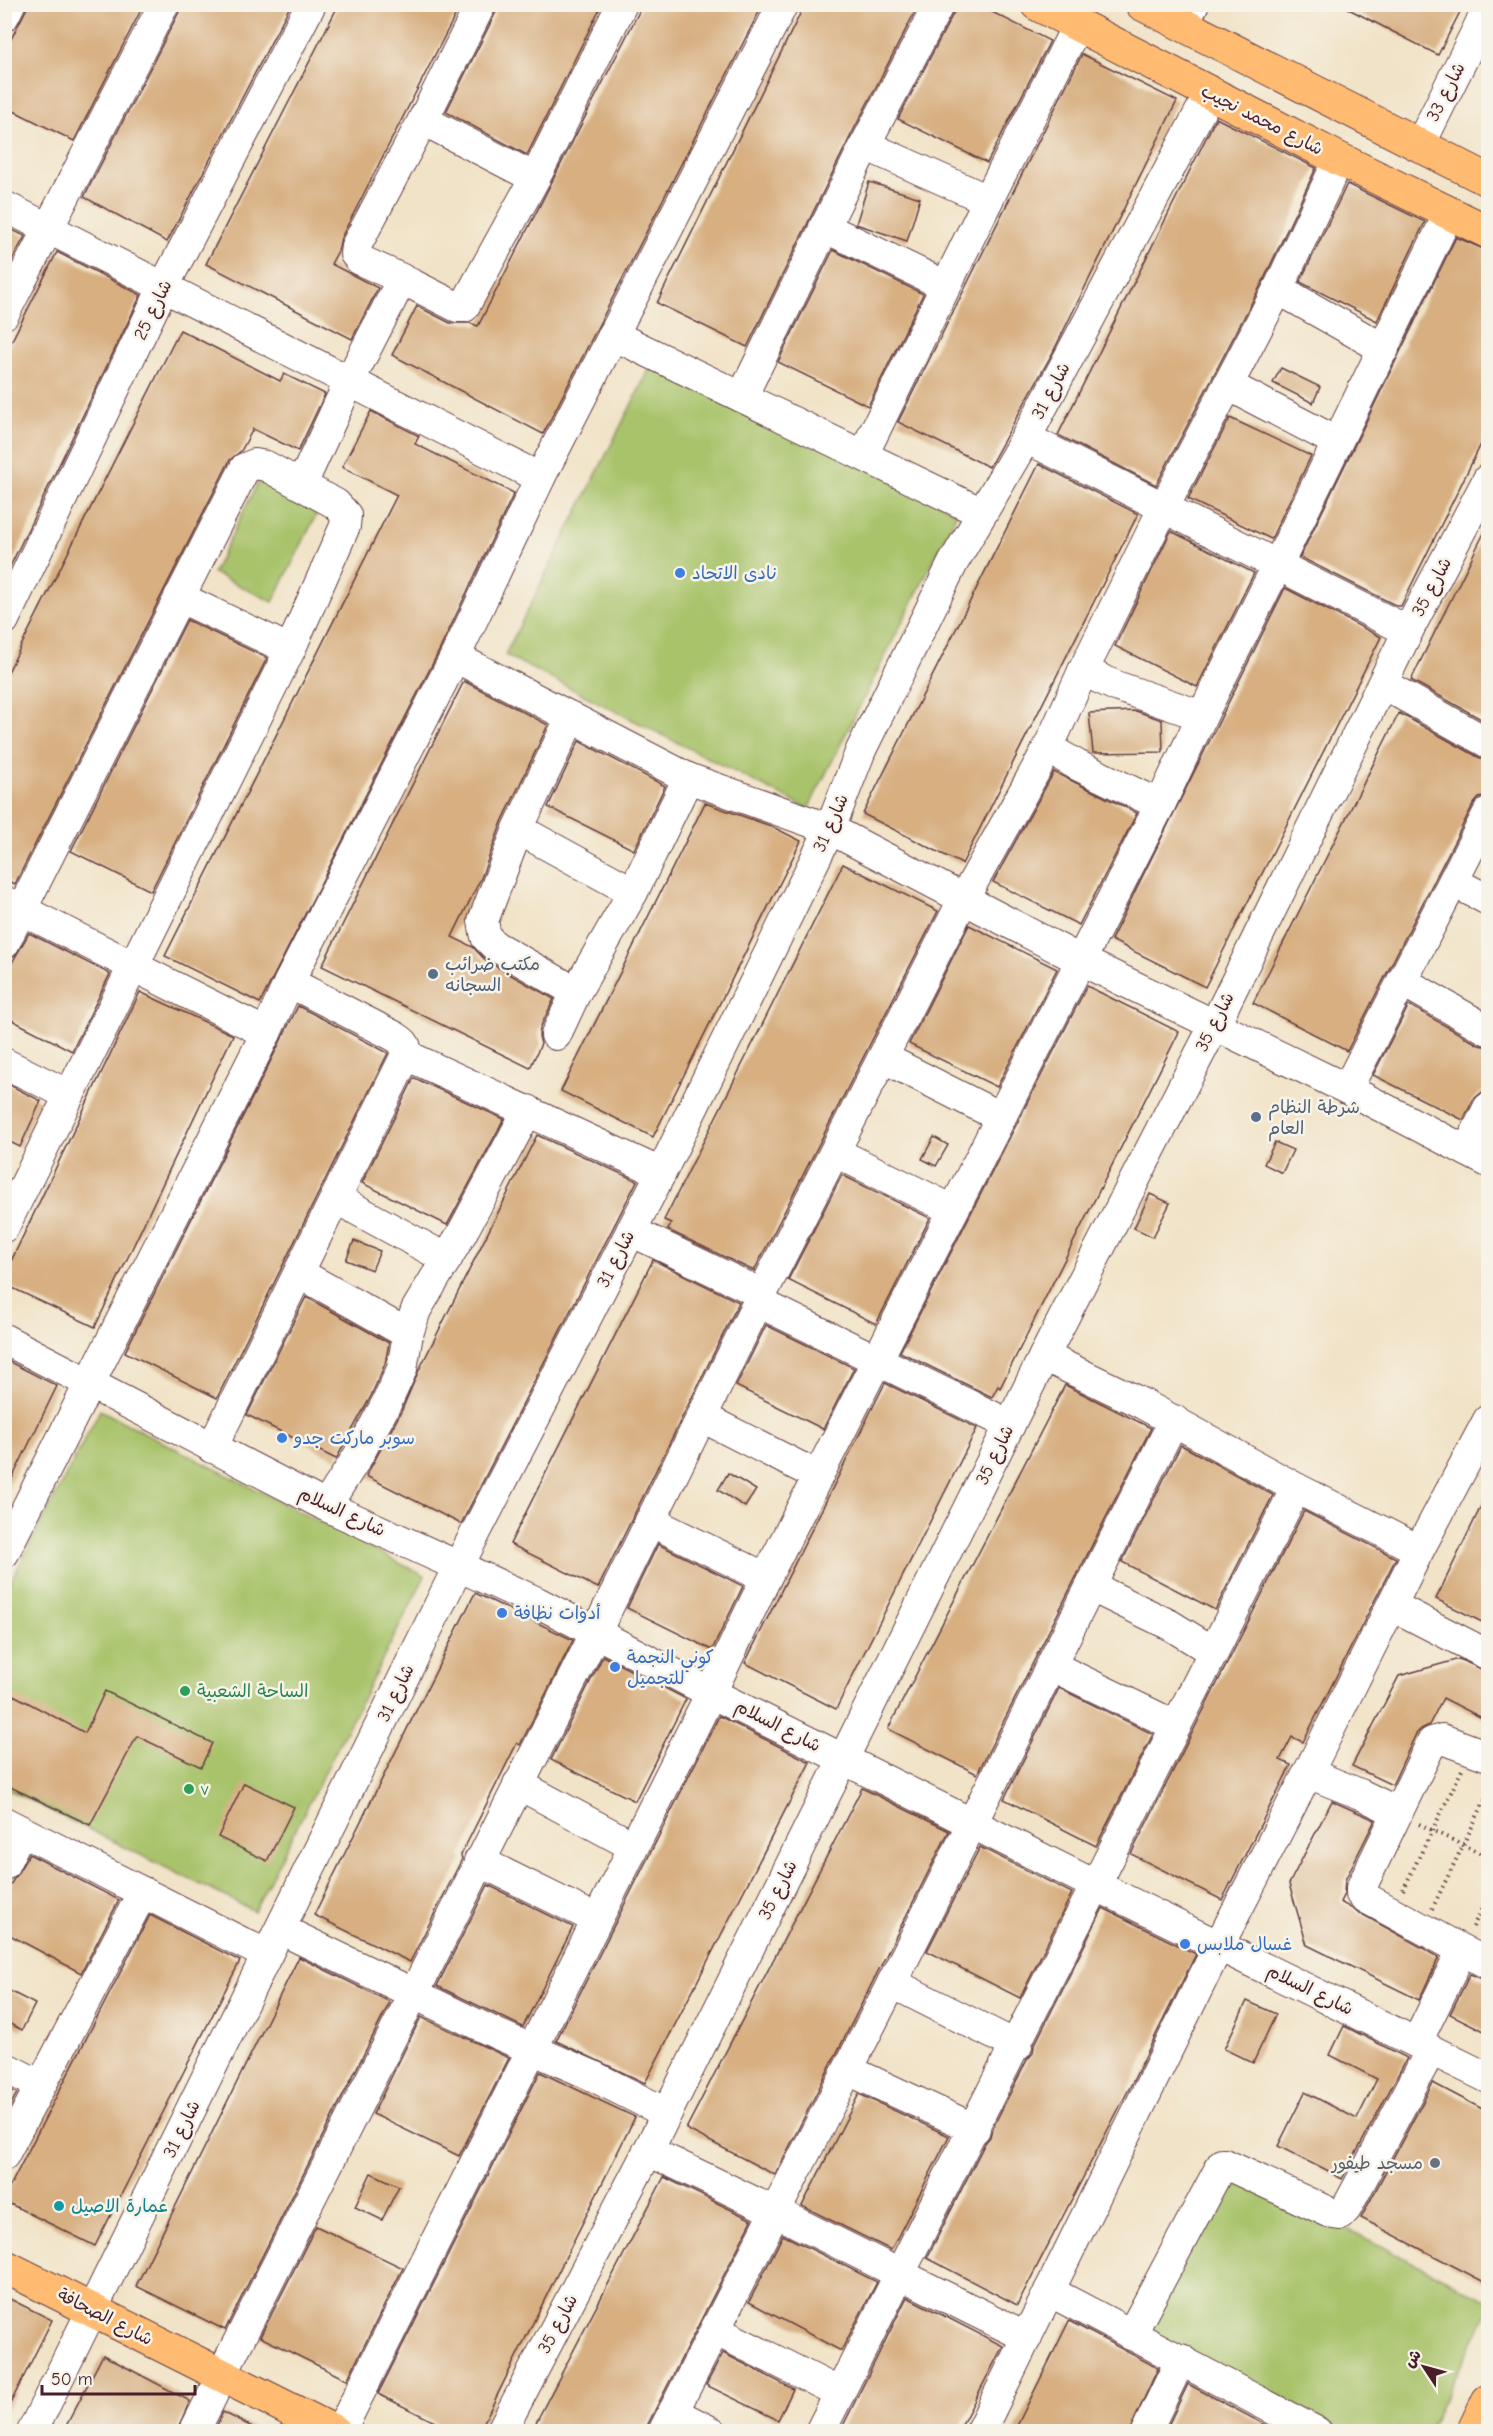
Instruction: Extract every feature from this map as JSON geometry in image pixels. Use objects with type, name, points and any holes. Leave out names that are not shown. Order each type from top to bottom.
[{"type":"main road","name":"شارع محمد نجيب","points":[[1037,4],[1339,159],[1488,232]]},
{"type":"main road","points":[[1142,4],[1188,15],[1420,145],[1488,180]]},
{"type":"main road","name":"شارع الصحافة","points":[[4,2266],[87,2320],[217,2385],[335,2432]]},
{"type":"main road","name":"شارع الصحافة","points":[[4,2290],[87,2320]]},
{"type":"main road","name":"شارع الصحافة","points":[[217,2385],[292,2432]]},
{"type":"main road","points":[[1473,2432],[1488,2401]]},
{"type":"street","points":[[4,16],[10,4]]},
{"type":"street","points":[[4,314],[164,4]]},
{"type":"street","name":"شارع 25","points":[[4,620],[163,288],[311,4]]},
{"type":"street","points":[[482,4],[356,246],[355,254],[360,260],[457,307],[464,307],[535,178],[622,4]]},
{"type":"street","points":[[4,1553],[266,1033],[289,982],[455,657],[540,477],[783,4]]},
{"type":"street","points":[[742,397],[865,145],[939,4]]},
{"type":"street","name":"شارع 33","points":[[1420,145],[1488,8]]},
{"type":"street","points":[[863,455],[988,200],[1078,24]]},
{"type":"street","name":"شارع 31","points":[[32,2432],[459,1565],[661,1173],[830,829],[861,750],[953,563],[1026,438],[1210,93]]},
{"type":"street","points":[[423,120],[535,178]]},
{"type":"street","points":[[865,145],[988,200]]},
{"type":"street","points":[[194,2432],[413,1992],[596,1632],[760,1298],[963,900],[1048,748],[1083,671],[1163,509],[1278,290],[1339,159]]},
{"type":"street","points":[[4,206],[540,477]]},
{"type":"street","points":[[340,2432],[711,1693],[766,1578],[1160,805],[1449,213]]},
{"type":"street","points":[[824,227],[946,286]]},
{"type":"street","points":[[302,484],[349,382],[402,279]]},
{"type":"street","points":[[1278,290],[1384,349]]},
{"type":"street","points":[[613,335],[982,513]]},
{"type":"street","points":[[1228,385],[1337,442]]},
{"type":"street","points":[[1026,438],[1408,631]]},
{"type":"street","points":[[4,944],[13,905],[179,597],[245,468],[255,464],[266,466],[336,504],[346,515],[345,525],[290,650],[135,967],[69,1095],[14,1185],[4,1227]]},
{"type":"street","name":"شارع 35","points":[[501,2432],[648,2151],[1044,1356],[1214,1026],[1408,631],[1488,479]]},
{"type":"street","points":[[179,597],[290,650]]},
{"type":"street","points":[[455,657],[688,778],[830,829],[1082,961],[1347,1089],[1478,1157],[1488,1108]]},
{"type":"street","points":[[1083,671],[1202,716]]},
{"type":"street","points":[[1383,684],[1488,743]]},
{"type":"street","points":[[572,717],[518,829],[483,921],[486,937],[495,946],[576,992]]},
{"type":"street","points":[[1048,748],[1160,805]]},
{"type":"street","points":[[556,1035],[576,992],[633,892],[688,778]]},
{"type":"street","points":[[1347,1089],[1488,813]]},
{"type":"street","points":[[518,829],[633,892]]},
{"type":"street","points":[[1454,882],[1488,900]]},
{"type":"street","points":[[13,905],[266,1033]]},
{"type":"street","points":[[1402,981],[1488,1030]]},
{"type":"street","points":[[212,1448],[337,1199],[406,1055],[405,1043],[394,1036],[289,982]]},
{"type":"street","points":[[406,1055],[661,1173]]},
{"type":"street","points":[[884,1058],[1000,1116]]},
{"type":"street","points":[[4,1063],[69,1095]]},
{"type":"street","points":[[326,1506],[358,1456],[386,1404],[402,1369],[408,1334],[416,1310],[447,1259],[528,1110]]},
{"type":"street","points":[[835,1152],[953,1210]]},
{"type":"street","points":[[337,1199],[447,1259]]},
{"type":"street","points":[[631,1231],[878,1360],[1010,1425]]},
{"type":"street","points":[[299,1273],[408,1334]]},
{"type":"street","name":"شارع السلام","points":[[4,1339],[326,1506],[459,1565],[596,1632],[711,1693],[1488,2078]]},
{"type":"street","points":[[1044,1356],[1174,1420],[1296,1488],[1419,1550]]},
{"type":"street","points":[[702,1417],[818,1476]]},
{"type":"street","points":[[712,2432],[668,2422],[973,1823],[1174,1420]]},
{"type":"street","points":[[980,2432],[1219,1945],[1393,1606],[1419,1550],[1488,1420]]},
{"type":"street","points":[[820,2432],[1017,2046],[1095,1885],[1296,1488]]},
{"type":"street","points":[[650,1521],[766,1578]]},
{"type":"street","points":[[1092,1587],[1170,1625],[1214,1652]]},
{"type":"street","points":[[1393,1606],[1488,1655]]},
{"type":"street","points":[[1052,1666],[1176,1726]]},
{"type":"street","points":[[1480,1753],[1442,1739],[1432,1742],[1396,1812],[1361,1888],[1361,1894],[1488,1964]]},
{"type":"street","points":[[1308,1773],[1360,1794],[1396,1812]]},
{"type":"street","points":[[518,1784],[633,1846]]},
{"type":"street","points":[[4,1864],[13,1827],[143,1892],[413,1992],[591,2075],[666,2114]]},
{"type":"street","points":[[479,1861],[596,1919]]},
{"type":"street","points":[[4,2155],[143,1892]]},
{"type":"street","points":[[1131,2335],[1222,2164],[1333,2214],[1340,2215],[1346,2209],[1424,2046],[1462,1950]]},
{"type":"street","points":[[892,1983],[1017,2046]]},
{"type":"street","points":[[4,2067],[40,2085]]},
{"type":"street","points":[[848,2070],[975,2129]]},
{"type":"street","points":[[648,2151],[775,2210],[901,2276],[1027,2337]]},
{"type":"street","points":[[1049,2291],[1181,2359],[1303,2428]]},
{"type":"street","points":[[715,2330],[840,2393]]},
{"type":"street","points":[[1146,2432],[1181,2359]]},
{"type":"path","points":[[1392,1912],[1433,1831],[1480,1753]]},
{"type":"path","points":[[1422,1928],[1488,1794]]},
{"type":"path","points":[[1396,1812],[1488,1857]]},
{"type":"path","points":[[1462,1950],[1488,1895]]},
{"type":"green space","points":[[655,358],[957,513],[808,809],[505,655]]},
{"type":"green space","points":[[262,474],[322,503],[273,602],[213,573]]},
{"type":"green space","name":"الساحة الشعبية","points":[[100,1410],[425,1576],[254,1911],[5,1788],[4,1594]]},
{"type":"green space","points":[[1223,2165],[1488,2301],[1488,2311],[1428,2431],[1343,2431],[1141,2327]]},
{"type":"building","points":[[29,4],[144,4],[74,141],[4,106],[4,53]]},
{"type":"building","points":[[181,4],[291,4],[167,242],[84,197],[179,12]]},
{"type":"building","points":[[339,4],[461,4],[341,238],[338,251],[331,264],[378,288],[352,339],[206,264]]},
{"type":"building","points":[[498,4],[602,4],[527,155],[446,112]]},
{"type":"building","points":[[643,4],[763,4],[543,434],[392,355],[417,306],[450,323],[470,323],[478,326]]},
{"type":"building","points":[[805,4],[919,4],[850,137],[747,347],[657,303]]},
{"type":"building","points":[[956,4],[976,4],[1050,41],[987,163],[898,119],[954,12]]},
{"type":"building","points":[[1339,4],[1464,4],[1438,55]]},
{"type":"building","points":[[1082,54],[1177,101],[1053,352],[989,467],[898,422]]},
{"type":"building","points":[[1216,118],[1316,168],[1263,281],[1156,485],[1058,435]]},
{"type":"building","points":[[869,182],[920,198],[907,241],[856,224]]},
{"type":"building","points":[[1347,184],[1425,222],[1377,321],[1300,282]]},
{"type":"building","points":[[4,226],[25,236],[4,275]]},
{"type":"building","points":[[1456,237],[1488,251],[1488,430],[1401,606],[1397,606],[1300,557]]},
{"type":"building","points":[[833,250],[923,294],[868,406],[778,362]]},
{"type":"building","points":[[57,252],[141,295],[4,579],[4,356]]},
{"type":"building","points":[[180,330],[280,381],[284,374],[325,394],[298,451],[253,429],[241,451],[230,460],[15,884],[4,879],[4,680]]},
{"type":"building","points":[[1281,368],[1320,387],[1313,403],[1273,383]]},
{"type":"building","points":[[371,411],[419,436],[415,444],[514,493],[440,649],[260,1003],[165,956],[397,495],[342,467]]},
{"type":"building","points":[[1230,418],[1311,456],[1271,539],[1188,499]]},
{"type":"building","points":[[1039,464],[1138,514],[962,864],[863,814]]},
{"type":"building","points":[[1488,525],[1488,723],[1411,680]]},
{"type":"building","points":[[1171,531],[1254,573],[1197,687],[1115,646]]},
{"type":"building","points":[[1285,588],[1381,637],[1205,987],[1111,940]]},
{"type":"building","points":[[187,620],[267,658],[151,891],[71,851]]},
{"type":"building","points":[[464,681],[548,725],[502,822],[481,878],[452,937],[473,947],[486,961],[554,999],[540,1028],[541,1044],[530,1068],[322,966]]},
{"type":"building","points":[[1136,711],[1162,720],[1163,752],[1093,753],[1089,713]]},
{"type":"building","points":[[1399,713],[1480,758],[1488,760],[1488,796],[1479,798],[1473,805],[1347,1051],[1253,1003]]},
{"type":"building","points":[[579,741],[665,786],[634,850],[548,807]]},
{"type":"building","points":[[1054,772],[1137,813],[1079,925],[993,882]]},
{"type":"building","points":[[705,803],[771,826],[801,841],[653,1137],[561,1091]]},
{"type":"building","points":[[843,864],[938,911],[754,1271],[668,1230],[671,1223],[664,1220]]},
{"type":"building","points":[[969,925],[1057,969],[997,1087],[909,1044]]},
{"type":"building","points":[[29,933],[110,974],[72,1051],[4,1016],[4,977]]},
{"type":"building","points":[[1087,986],[1179,1032],[1000,1388],[998,1386],[992,1397],[900,1352]]},
{"type":"building","points":[[140,992],[233,1035],[95,1327],[4,1284],[4,1276]]},
{"type":"building","points":[[1409,1005],[1479,1045],[1488,1047],[1488,1087],[1473,1100],[1463,1120],[1373,1075]]},
{"type":"building","points":[[298,1006],[388,1053],[217,1398],[125,1352]]},
{"type":"building","points":[[414,1078],[504,1119],[447,1225],[362,1183]]},
{"type":"building","points":[[4,1082],[41,1101],[20,1147],[4,1139]]},
{"type":"building","points":[[537,1135],[637,1181],[461,1524],[366,1476],[401,1412],[419,1370]]},
{"type":"building","points":[[934,1137],[948,1145],[936,1166],[922,1159]]},
{"type":"building","points":[[1275,1142],[1293,1150],[1282,1173],[1264,1164]]},
{"type":"building","points":[[842,1175],[930,1218],[876,1324],[788,1280]]},
{"type":"building","points":[[1150,1194],[1170,1203],[1153,1237],[1134,1228]]},
{"type":"building","points":[[354,1241],[380,1251],[372,1270],[346,1260]]},
{"type":"building","points":[[653,1260],[739,1302],[598,1588],[510,1544]]},
{"type":"building","points":[[306,1297],[389,1343],[385,1364],[371,1396],[336,1459],[247,1415]]},
{"type":"building","points":[[766,1325],[854,1368],[823,1429],[736,1386]]},
{"type":"building","points":[[4,1359],[57,1386],[4,1495]]},
{"type":"building","points":[[885,1383],[977,1428],[836,1709],[745,1663]]},
{"type":"building","points":[[1065,1385],[1151,1428],[977,1774],[888,1729]]},
{"type":"building","points":[[1181,1445],[1273,1495],[1215,1610],[1122,1562]]},
{"type":"building","points":[[728,1473],[756,1490],[745,1507],[718,1490]]},
{"type":"building","points":[[1488,1492],[1488,1625],[1436,1599]]},
{"type":"building","points":[[1304,1511],[1396,1558],[1303,1742],[1292,1737],[1280,1760],[1291,1765],[1222,1900],[1131,1854]]},
{"type":"building","points":[[658,1544],[743,1586],[712,1650],[627,1608]]},
{"type":"building","points":[[475,1593],[573,1640],[520,1745],[517,1743],[410,1962],[314,1915]]},
{"type":"building","points":[[603,1656],[686,1699],[635,1801],[551,1760]]},
{"type":"building","points":[[1459,1659],[1488,1672],[1488,1721],[1443,1698],[1429,1725],[1416,1734],[1392,1785],[1352,1766],[1399,1676]]},
{"type":"building","points":[[1059,1688],[1153,1734],[1096,1846],[1004,1799]]},
{"type":"building","points":[[4,1690],[85,1733],[105,1691],[212,1743],[201,1767],[137,1736],[90,1825],[4,1784]]},
{"type":"building","points":[[719,1716],[810,1762],[645,2083],[556,2041]]},
{"type":"building","points":[[244,1783],[294,1807],[267,1861],[218,1837]]},
{"type":"building","points":[[862,1788],[949,1831],[775,2175],[686,2129]]},
{"type":"building","points":[[1332,1801],[1375,1820],[1345,1880],[1344,1894],[1340,1902],[1439,1957],[1419,2000],[1307,1945],[1289,1884]]},
{"type":"building","points":[[980,1847],[1072,1893],[1020,1998],[927,1951]]},
{"type":"building","points":[[29,1854],[119,1900],[81,1973],[4,1932],[4,1895]]},
{"type":"building","points":[[488,1885],[573,1927],[523,2027],[437,1986]]},
{"type":"building","points":[[1103,1908],[1196,1954],[1017,2305],[927,2258],[1027,2060],[1033,2053],[1034,2046]]},
{"type":"building","points":[[150,1915],[240,1961],[95,2246],[4,2201],[4,2198]]},
{"type":"building","points":[[299,1957],[390,2002],[225,2330],[136,2286]]},
{"type":"building","points":[[1470,1974],[1488,1981],[1488,2033],[1450,2014]]},
{"type":"building","points":[[4,1988],[35,2004],[22,2030],[4,2021]]},
{"type":"building","points":[[1247,2001],[1276,2014],[1253,2063],[1224,2049]]},
{"type":"building","points":[[421,2017],[509,2058],[459,2156],[373,2114]]},
{"type":"building","points":[[1344,2026],[1407,2058],[1342,2179],[1278,2146],[1305,2092],[1357,2119],[1377,2079],[1330,2055]]},
{"type":"building","points":[[540,2072],[635,2117],[479,2432],[455,2432],[378,2394]]},
{"type":"building","name":"مسجد طيفور","points":[[1433,2083],[1488,2112],[1488,2284],[1361,2218]]},
{"type":"building","points":[[4,2087],[17,2093],[4,2117]]},
{"type":"building","points":[[859,2094],[949,2136],[891,2250],[802,2206]]},
{"type":"building","points":[[371,2173],[399,2186],[382,2220],[355,2207]]},
{"type":"building","points":[[664,2177],[752,2220],[646,2432],[531,2432]]},
{"type":"building","points":[[316,2226],[403,2268],[347,2380],[260,2337]]},
{"type":"building","points":[[783,2235],[877,2282],[841,2351],[749,2302]]},
{"type":"building","points":[[4,2296],[52,2320],[4,2416]]},
{"type":"building","points":[[907,2297],[1003,2346],[958,2432],[840,2432]]},
{"type":"building","points":[[1069,2321],[1158,2368],[1129,2432],[1014,2432]]},
{"type":"building","points":[[723,2353],[793,2389],[778,2420],[706,2385]]},
{"type":"building","points":[[103,2355],[190,2401],[176,2432],[63,2432]]},
{"type":"building","points":[[1188,2384],[1279,2432],[1165,2432]]},
{"type":"building","points":[[223,2412],[262,2432],[214,2432]]},
{"type":"place","name":"نادى الاتحاد","points":[[680,573]]},
{"type":"place","name":"مكتب ضرائب السجانه","points":[[433,974]]},
{"type":"place","name":"شرطة النظام العام","points":[[1256,1117]]},
{"type":"place","name":"سوبر ماركت جدو","points":[[282,1438]]},
{"type":"place","name":"أدوات نظافة","points":[[502,1613]]},
{"type":"place","name":"كوني النجمة للتجميل","points":[[615,1667]]},
{"type":"place","name":"الساحة الشعبية","points":[[185,1691]]},
{"type":"place","name":"v","points":[[189,1789]]},
{"type":"place","name":"غسال ملابس","points":[[1185,1944]]},
{"type":"place","name":"مسجد طيفور","points":[[1435,2163]]},
{"type":"place","name":"عمارة الاصيل","points":[[59,2206]]}]
